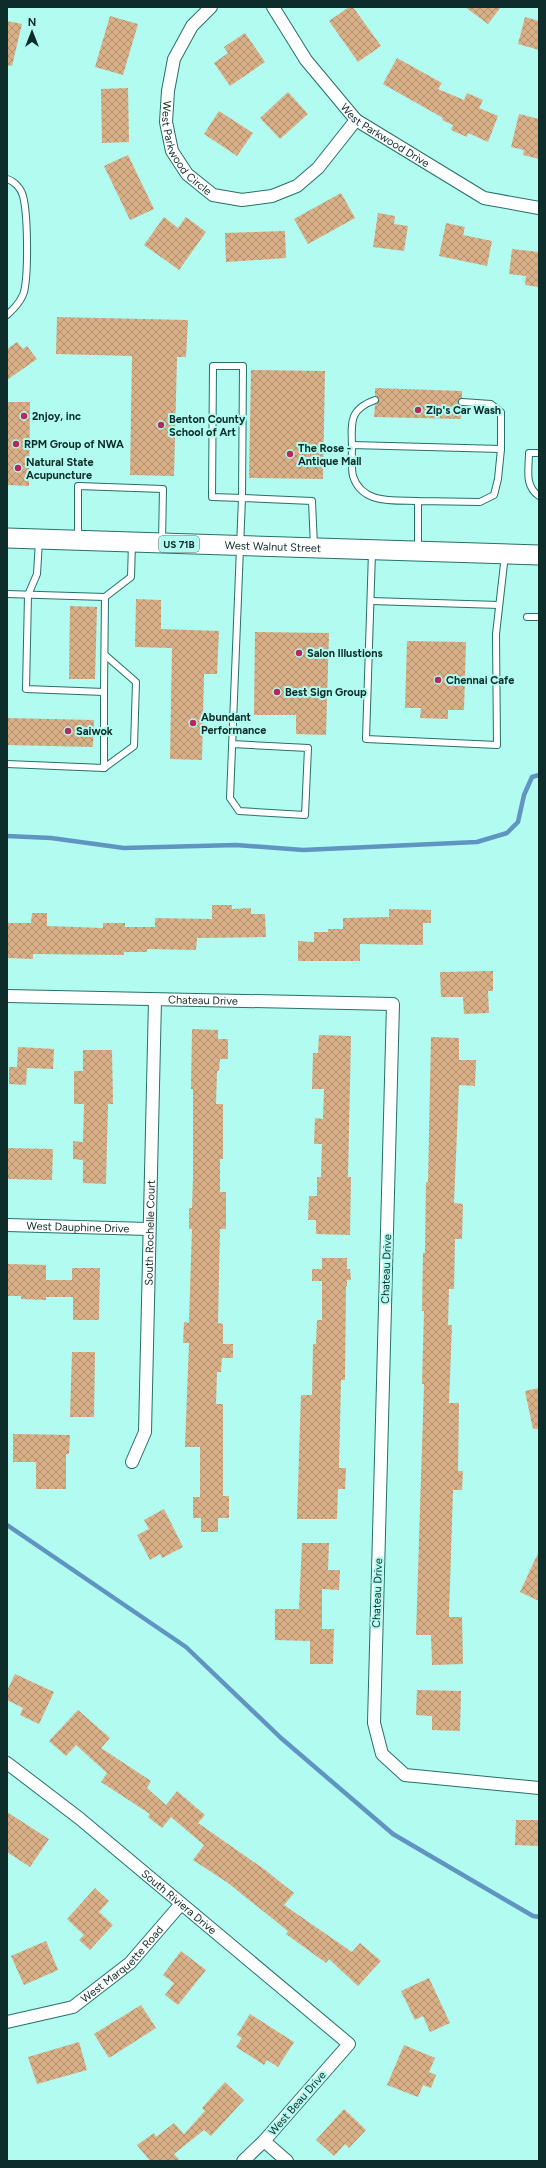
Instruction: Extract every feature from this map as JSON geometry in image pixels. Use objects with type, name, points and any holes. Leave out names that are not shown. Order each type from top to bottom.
[{"type":"main road","name":"West Walnut Street","points":[[7,538],[539,555]]},
{"type":"street","name":"West Parkwood Circle","points":[[211,7],[192,26],[174,59],[168,91],[166,122],[172,152],[187,174],[213,195],[242,200],[272,196],[297,186],[318,168],[356,120]]},
{"type":"street","name":"West Parkwood Drive","points":[[273,7],[306,60],[356,120],[484,198],[539,208]]},
{"type":"street","name":"Chateau Drive","points":[[7,996],[393,1004],[374,1723],[382,1754],[405,1775],[539,1788]]},
{"type":"street","name":"South Rochelle Court","points":[[132,1462],[145,1432],[148,1229],[155,1000]]},
{"type":"street","name":"West Dauphine Drive","points":[[7,1225],[148,1229]]},
{"type":"street","name":"South Riviera Drive","points":[[7,1763],[79,1818],[349,2044]]},
{"type":"street","name":"West Marquette Road","points":[[7,2022],[73,2006],[130,1963],[181,1904]]},
{"type":"street","name":"West Beau Drive","points":[[243,2161],[264,2141],[349,2044]]},
{"type":"street","points":[[264,2141],[287,2161]]},
{"type":"lane","points":[[7,179],[14,181],[23,194],[26,229],[25,289],[16,307],[7,315]]},
{"type":"lane","points":[[232,744],[308,748],[305,815],[239,811],[230,798],[232,744],[242,498],[243,366],[213,366],[212,497],[242,498],[312,501],[314,548]]},
{"type":"lane","points":[[375,400],[361,405],[352,420],[353,476],[362,492],[378,500],[480,502],[494,495],[498,479],[501,449],[501,412],[492,404],[462,402]]},
{"type":"lane","points":[[352,445],[501,449]]},
{"type":"lane","points":[[539,454],[529,453],[529,485],[533,492],[539,496]]},
{"type":"lane","points":[[78,540],[78,486],[163,488],[162,543]]},
{"type":"lane","points":[[418,501],[418,551]]},
{"type":"lane","points":[[39,539],[37,574],[28,595],[26,689],[104,692]]},
{"type":"lane","points":[[7,594],[105,597],[131,577],[132,542]]},
{"type":"lane","points":[[372,550],[366,739],[497,745],[496,634],[505,554]]},
{"type":"lane","points":[[104,768],[105,597]]},
{"type":"lane","points":[[371,601],[499,605]]},
{"type":"lane","points":[[527,617],[539,617]]},
{"type":"lane","points":[[7,764],[104,768],[134,746],[136,682],[105,655]]},
{"type":"building","points":[[349,7],[353,7],[381,46],[358,62],[329,21]]},
{"type":"building","points":[[465,7],[501,7],[488,24]]},
{"type":"building","points":[[110,16],[138,24],[123,75],[95,67]]},
{"type":"building","points":[[525,17],[539,21],[539,50],[518,44]]},
{"type":"building","points":[[7,21],[22,24],[12,66],[7,65]]},
{"type":"building","points":[[245,33],[265,62],[230,86],[214,63],[228,53],[224,47]]},
{"type":"building","points":[[397,58],[442,83],[438,89],[464,100],[467,93],[483,100],[479,108],[498,116],[488,142],[468,133],[467,137],[451,130],[453,125],[442,120],[443,118],[383,84]]},
{"type":"building","points":[[128,88],[129,142],[102,143],[101,89]]},
{"type":"building","points":[[288,92],[308,114],[280,139],[260,118]]},
{"type":"building","points":[[219,111],[253,133],[237,156],[204,134]]},
{"type":"building","points":[[519,114],[539,119],[539,159],[523,155],[524,150],[511,147]]},
{"type":"building","points":[[128,155],[154,209],[130,220],[104,166]]},
{"type":"building","points":[[341,193],[355,218],[308,244],[294,219]]},
{"type":"building","points":[[378,213],[395,216],[394,224],[408,226],[404,251],[373,247]]},
{"type":"building","points":[[164,217],[178,228],[186,217],[206,232],[179,270],[144,245]]},
{"type":"building","points":[[446,223],[465,227],[463,235],[492,241],[487,266],[439,256]]},
{"type":"building","points":[[285,231],[286,258],[226,262],[225,233]]},
{"type":"building","points":[[512,249],[539,252],[539,287],[525,285],[526,276],[509,274]]},
{"type":"building","points":[[57,317],[188,320],[186,357],[177,357],[174,476],[130,475],[132,356],[56,354]]},
{"type":"building","points":[[17,342],[23,349],[27,346],[37,359],[7,380],[7,349]]},
{"type":"building","points":[[251,370],[325,371],[323,479],[249,478]]},
{"type":"building","name":"Zip's Car Wash","points":[[375,388],[462,391],[462,398],[458,402],[462,406],[461,419],[374,417],[375,405],[379,400],[375,396]]},
{"type":"building","points":[[7,402],[30,402],[29,486],[7,485]]},
{"type":"building","points":[[136,599],[161,600],[161,629],[219,631],[217,674],[204,674],[202,760],[170,759],[172,648],[135,647]]},
{"type":"building","points":[[70,606],[97,607],[95,679],[69,679]]},
{"type":"building","points":[[255,632],[329,633],[326,735],[296,734],[296,715],[254,715]]},
{"type":"building","points":[[407,641],[466,642],[464,710],[448,710],[448,719],[420,718],[421,708],[405,708]]},
{"type":"building","points":[[7,718],[94,720],[93,747],[7,745]]},
{"type":"building","points":[[212,905],[232,905],[232,909],[251,908],[251,914],[265,914],[266,937],[197,938],[196,950],[147,949],[147,952],[124,952],[124,955],[33,954],[33,959],[7,958],[7,923],[31,923],[32,913],[47,913],[47,926],[103,928],[103,923],[125,923],[125,927],[155,927],[155,918],[212,919]]},
{"type":"building","points":[[389,909],[431,910],[431,923],[423,923],[423,945],[360,944],[360,961],[298,961],[298,941],[314,942],[314,932],[328,932],[328,929],[343,929],[343,918],[389,917]]},
{"type":"building","points":[[493,971],[493,991],[488,991],[489,1013],[464,1014],[463,997],[441,997],[440,972]]},
{"type":"building","points":[[192,1029],[218,1030],[218,1039],[228,1039],[228,1059],[220,1059],[219,1071],[217,1071],[216,1104],[223,1104],[223,1159],[220,1159],[220,1192],[226,1192],[226,1229],[220,1229],[218,1323],[223,1324],[223,1344],[233,1344],[233,1358],[222,1358],[221,1372],[217,1372],[216,1404],[223,1404],[223,1496],[229,1496],[229,1518],[218,1518],[218,1532],[201,1532],[201,1518],[193,1518],[193,1497],[200,1497],[200,1447],[185,1447],[189,1343],[183,1343],[184,1322],[189,1323],[192,1229],[189,1229],[189,1208],[192,1208],[193,1177],[193,1089],[191,1089]]},
{"type":"building","points":[[319,1035],[351,1036],[348,1177],[351,1177],[350,1235],[316,1234],[316,1220],[308,1220],[309,1196],[317,1196],[317,1177],[321,1177],[322,1144],[314,1144],[315,1118],[323,1119],[324,1089],[312,1089],[313,1053],[318,1053]]},
{"type":"building","points":[[431,1037],[459,1038],[459,1060],[476,1060],[475,1086],[459,1085],[454,1203],[463,1204],[462,1239],[455,1239],[454,1289],[449,1289],[448,1325],[452,1325],[449,1403],[459,1403],[458,1471],[463,1471],[462,1490],[453,1490],[449,1617],[462,1617],[463,1664],[432,1665],[431,1635],[416,1635],[424,1384],[422,1384],[424,1311],[422,1311],[423,1253],[425,1253],[426,1182],[428,1182]]},
{"type":"building","points":[[18,1047],[54,1049],[53,1069],[27,1068],[26,1085],[9,1084],[9,1067],[17,1067]]},
{"type":"building","points":[[83,1050],[112,1050],[113,1104],[108,1104],[106,1184],[83,1183],[83,1160],[73,1159],[73,1141],[83,1142],[84,1104],[74,1104],[74,1071],[83,1071]]},
{"type":"building","points":[[7,1148],[53,1149],[52,1180],[7,1179]]},
{"type":"building","points":[[322,1258],[347,1258],[347,1269],[350,1269],[351,1280],[347,1280],[346,1286],[345,1380],[341,1380],[339,1468],[346,1468],[345,1489],[338,1489],[337,1519],[297,1519],[301,1395],[312,1395],[313,1344],[316,1344],[317,1320],[322,1320],[322,1281],[312,1281],[312,1269],[322,1269]]},
{"type":"building","points":[[7,1264],[46,1265],[46,1280],[72,1280],[72,1268],[100,1268],[99,1320],[73,1320],[73,1297],[46,1297],[46,1300],[21,1299],[21,1296],[7,1296]]},
{"type":"building","points":[[72,1352],[95,1352],[94,1417],[70,1417]]},
{"type":"building","points":[[539,1388],[539,1429],[533,1429],[525,1391]]},
{"type":"building","points":[[13,1434],[70,1435],[69,1454],[66,1454],[66,1489],[36,1489],[36,1462],[13,1462]]},
{"type":"building","points":[[164,1509],[183,1547],[162,1558],[160,1554],[150,1560],[137,1535],[149,1529],[144,1520]]},
{"type":"building","points":[[302,1543],[329,1543],[328,1570],[340,1570],[339,1590],[322,1589],[322,1629],[334,1629],[333,1664],[310,1664],[310,1641],[275,1640],[275,1609],[299,1609]]},
{"type":"building","points":[[539,1551],[539,1601],[520,1592]]},
{"type":"building","points":[[15,1674],[54,1692],[39,1724],[20,1715],[23,1708],[7,1700],[7,1691]]},
{"type":"building","points":[[417,1690],[461,1691],[460,1731],[432,1730],[432,1716],[416,1715]]},
{"type":"building","points":[[78,1710],[110,1738],[101,1748],[151,1781],[147,1788],[166,1805],[177,1791],[205,1815],[198,1823],[264,1869],[294,1893],[284,1905],[352,1952],[360,1943],[381,1961],[358,1986],[329,1959],[326,1963],[286,1934],[288,1931],[228,1883],[193,1860],[204,1845],[171,1817],[162,1828],[148,1817],[150,1814],[101,1782],[107,1773],[76,1745],[66,1756],[49,1741]]},
{"type":"building","points":[[7,1812],[49,1839],[30,1867],[7,1852]]},
{"type":"building","points":[[516,1820],[539,1820],[539,1846],[515,1845]]},
{"type":"building","points":[[95,1888],[109,1901],[99,1912],[113,1925],[90,1950],[79,1940],[84,1935],[67,1919]]},
{"type":"building","points":[[46,1941],[58,1970],[24,1985],[11,1956]]},
{"type":"building","points":[[181,1951],[206,1970],[178,2005],[165,1995],[174,1983],[163,1975]]},
{"type":"building","points":[[429,1978],[450,2023],[430,2032],[423,2016],[415,2020],[401,1991]]},
{"type":"building","points":[[141,2005],[156,2028],[109,2058],[94,2034]]},
{"type":"building","points":[[250,2014],[294,2042],[278,2067],[267,2060],[264,2065],[236,2047],[242,2038],[237,2035]]},
{"type":"building","points":[[79,2042],[87,2070],[37,2084],[28,2057]]},
{"type":"building","points":[[404,2045],[435,2058],[429,2072],[436,2075],[431,2088],[423,2085],[418,2097],[387,2085]]},
{"type":"building","points":[[225,2082],[244,2100],[211,2136],[204,2130],[174,2154],[180,2161],[150,2161],[137,2145],[154,2133],[156,2137],[174,2123],[184,2134],[205,2111],[202,2108]]},
{"type":"building","points":[[344,2109],[366,2130],[349,2148],[345,2144],[334,2156],[316,2140]]},
{"type":"waterway","points":[[7,836],[51,838],[124,848],[236,845],[303,850],[477,842],[507,833],[518,822],[524,795],[532,777],[539,775]]},
{"type":"waterway","points":[[7,1525],[186,1647],[281,1738],[393,1834],[533,1916],[539,1917]]},
{"type":"place","name":"Zip's Car Wash","points":[[418,410]]},
{"type":"place","name":"2njoy, inc","points":[[24,416]]},
{"type":"place","name":"Benton County School of Art","points":[[161,425]]},
{"type":"place","name":"RPM Group of NWA","points":[[16,444]]},
{"type":"place","name":"The Rose - Antique Mall","points":[[290,454]]},
{"type":"place","name":"Natural State Acupuncture","points":[[18,468]]},
{"type":"place","name":"Salon Illustions","points":[[299,653]]},
{"type":"place","name":"Chennai Cafe","points":[[438,680]]},
{"type":"place","name":"Best Sign Group","points":[[277,692]]},
{"type":"place","name":"Abundant Performance","points":[[193,723]]},
{"type":"place","name":"Saiwok","points":[[68,731]]}]
